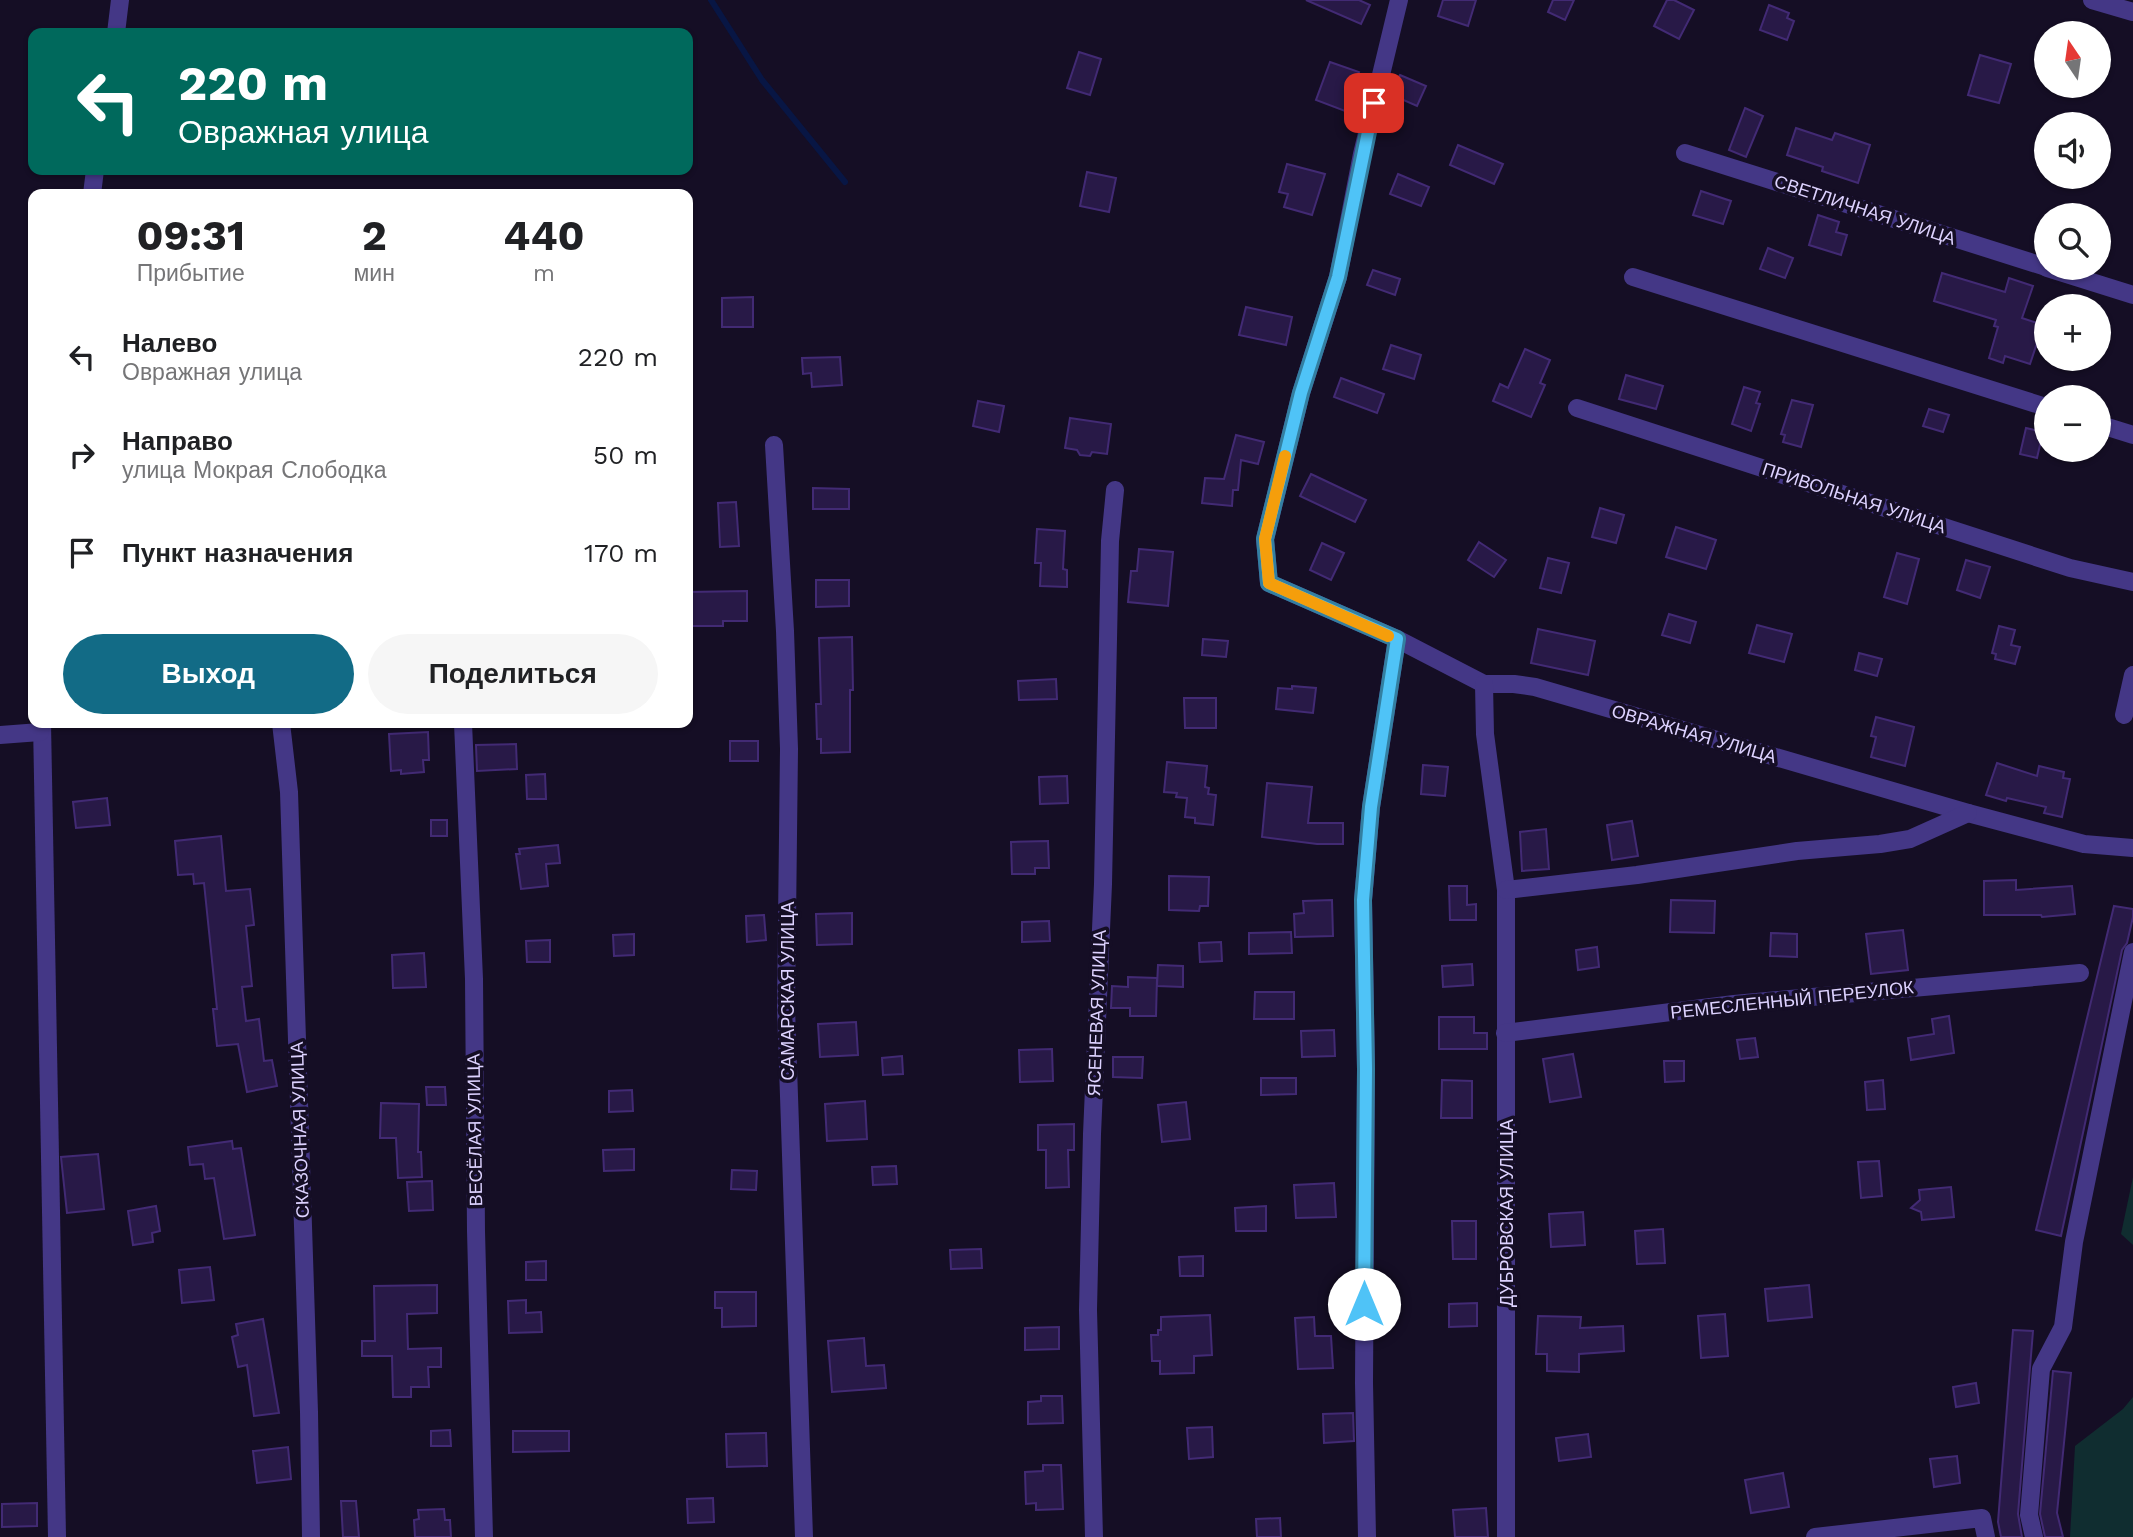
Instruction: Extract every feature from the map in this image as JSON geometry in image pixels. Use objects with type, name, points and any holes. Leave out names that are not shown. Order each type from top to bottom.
[{"type":"street","points":[[117,28],[120,0]]},
{"type":"street","name":"ОВРАЖНАЯ УЛИЦА","points":[[1399,0],[1362,154],[1338,277],[1301,393],[1265,539],[1269,583],[1397,639],[1484,684],[1535,687],[1968,813],[2084,844],[2133,848]]},
{"type":"street","points":[[2092,0],[2133,12]]},
{"type":"street","name":"СВЕТЛИЧНАЯ УЛИЦА","points":[[1685,153],[2034,263]]},
{"type":"street","points":[[1633,277],[2034,403]]},
{"type":"street","name":"СВЕТЛИЧНАЯ УЛИЦА","points":[[2086,280],[2133,295]]},
{"type":"street","name":"ПРИВОЛЬНАЯ УЛИЦА","points":[[1577,408],[2070,568],[2133,582]]},
{"type":"street","points":[[2111,428],[2133,435]]},
{"type":"street","name":"САМАРСКАЯ УЛИЦА","points":[[774,444],[789,749],[786,1008],[804,1537]]},
{"type":"street","name":"ЯСЕНЕВАЯ УЛИЦА","points":[[1094,1537],[1088,1310],[1104,828],[1110,541],[1115,490]]},
{"type":"street","points":[[1367,1537],[1363,900],[1371,807],[1397,639]]},
{"type":"street","points":[[2123,715],[2133,675]]},
{"type":"street","name":"ДУБРОВСКАЯ УЛИЦА","points":[[1484,684],[1485,734],[1506,890],[1506,1537]]},
{"type":"street","points":[[0,735],[36,728]]},
{"type":"street","points":[[41,728],[57,1537]]},
{"type":"street","name":"СКАЗОЧНАЯ УЛИЦА","points":[[282,728],[289,792],[311,1537]]},
{"type":"street","name":"ВЕСЁЛАЯ УЛИЦА","points":[[463,728],[474,979],[476,1231],[484,1537]]},
{"type":"street","points":[[1506,890],[1637,875],[1797,851],[1880,844],[1910,839],[1968,813]]},
{"type":"street","points":[[2034,1537],[2029,1515],[2041,1369],[2063,1327],[2074,1242],[2133,952]]},
{"type":"street","name":"РЕМЕСЛЕННЫЙ ПЕРЕУЛОК","points":[[1505,1033],[1734,1004],[2080,974]]},
{"type":"street","points":[[1815,1537],[1982,1518],[1986,1537]]},
{"type":"green space","points":[[2133,1177],[2133,1245],[2121,1234]]},
{"type":"green space","points":[[2133,1397],[2133,1537],[2070,1537],[2075,1446],[2123,1409]]},
{"type":"building","points":[[1306,0],[1359,0],[1370,5],[1361,24]]},
{"type":"building","points":[[1443,0],[1476,0],[1468,26],[1438,16]]},
{"type":"building","points":[[1553,0],[1574,0],[1565,20],[1548,12]]},
{"type":"building","points":[[1667,0],[1674,0],[1694,10],[1679,39],[1654,26]]},
{"type":"building","points":[[1769,5],[1789,13],[1787,18],[1794,21],[1787,40],[1760,30]]},
{"type":"building","points":[[1079,52],[1101,59],[1090,95],[1067,88]]},
{"type":"building","points":[[1980,55],[2011,64],[1999,103],[1968,95]]},
{"type":"building","points":[[1330,62],[1359,72],[1345,111],[1316,100]]},
{"type":"building","points":[[1400,75],[1426,86],[1417,106],[1392,95]]},
{"type":"building","points":[[1745,108],[1763,116],[1746,157],[1729,150]]},
{"type":"building","points":[[1796,128],[1832,140],[1835,133],[1870,145],[1858,183],[1787,155]]},
{"type":"building","points":[[1458,145],[1503,164],[1494,184],[1450,165]]},
{"type":"building","points":[[1287,164],[1325,174],[1312,215],[1284,207],[1288,194],[1279,192]]},
{"type":"building","points":[[1087,172],[1116,178],[1109,212],[1080,206]]},
{"type":"building","points":[[1398,174],[1429,187],[1421,206],[1390,194]]},
{"type":"building","points":[[1701,191],[1731,201],[1723,224],[1693,215]]},
{"type":"building","points":[[1818,215],[1839,222],[1836,232],[1847,235],[1841,255],[1809,245]]},
{"type":"building","points":[[1768,248],[1793,258],[1785,278],[1760,269]]},
{"type":"building","points":[[1373,270],[1400,279],[1395,295],[1367,285]]},
{"type":"building","points":[[1942,273],[2005,292],[2009,278],[2033,286],[2022,318],[2034,322],[2034,352],[2030,364],[2005,356],[2003,363],[1989,358],[1998,327],[1994,326],[1996,320],[1934,301]]},
{"type":"building","points":[[753,297],[753,327],[722,327],[722,298]]},
{"type":"building","points":[[1246,307],[1292,317],[1286,345],[1239,335]]},
{"type":"building","points":[[1391,345],[1421,355],[1414,379],[1383,369]]},
{"type":"building","points":[[1525,349],[1550,360],[1540,383],[1545,385],[1531,417],[1493,401],[1500,384],[1508,388]]},
{"type":"building","points":[[840,357],[842,385],[812,387],[811,373],[803,374],[802,358]]},
{"type":"building","points":[[1626,375],[1663,386],[1656,409],[1619,399]]},
{"type":"building","points":[[1341,378],[1384,394],[1377,413],[1334,397]]},
{"type":"building","points":[[1744,387],[1760,392],[1756,403],[1760,404],[1751,431],[1732,424]]},
{"type":"building","points":[[1792,400],[1813,405],[1801,447],[1783,442],[1785,435],[1781,434]]},
{"type":"building","points":[[978,401],[1004,406],[999,432],[973,426]]},
{"type":"building","points":[[1929,409],[1949,415],[1943,432],[1923,426]]},
{"type":"building","points":[[1070,418],[1111,424],[1107,454],[1092,452],[1090,456],[1080,455],[1077,450],[1065,448]]},
{"type":"building","points":[[2026,428],[2034,430],[2034,457],[2020,454]]},
{"type":"building","points":[[1236,435],[1264,442],[1258,464],[1241,460],[1238,490],[1233,490],[1232,506],[1202,503],[1205,478],[1224,479]]},
{"type":"building","points":[[1311,474],[1366,500],[1355,522],[1300,496]]},
{"type":"building","points":[[813,488],[849,489],[849,509],[813,509]]},
{"type":"building","points":[[736,502],[739,546],[720,547],[718,503]]},
{"type":"building","points":[[1600,508],[1624,515],[1616,543],[1592,537]]},
{"type":"building","points":[[1676,527],[1716,540],[1706,569],[1666,557]]},
{"type":"building","points":[[1037,529],[1065,531],[1063,569],[1067,570],[1067,587],[1040,586],[1041,563],[1035,563]]},
{"type":"building","points":[[1479,542],[1506,560],[1494,577],[1468,560]]},
{"type":"building","points":[[1322,543],[1344,553],[1331,580],[1310,570]]},
{"type":"building","points":[[1139,549],[1173,552],[1168,606],[1128,602],[1131,571],[1137,571]]},
{"type":"building","points":[[1897,553],[1919,559],[1907,604],[1884,597]]},
{"type":"building","points":[[1548,558],[1569,563],[1561,593],[1540,588]]},
{"type":"building","points":[[1966,560],[1990,567],[1980,598],[1957,590]]},
{"type":"building","points":[[816,580],[849,580],[849,606],[816,607]]},
{"type":"building","points":[[747,591],[747,621],[723,621],[723,626],[693,626],[693,592]]},
{"type":"building","points":[[1669,614],[1696,622],[1690,643],[1662,635]]},
{"type":"building","points":[[1757,625],[1792,634],[1784,662],[1749,653]]},
{"type":"building","points":[[1999,626],[2015,630],[2011,645],[2020,647],[2015,664],[1995,659],[1996,654],[1992,653]]},
{"type":"building","points":[[1538,629],[1595,641],[1588,675],[1531,663]]},
{"type":"building","points":[[852,637],[850,752],[821,753],[821,739],[817,739],[816,704],[821,704],[819,638]]},
{"type":"building","points":[[1203,639],[1228,641],[1226,657],[1202,655]]},
{"type":"building","points":[[1859,653],[1882,659],[1877,676],[1855,670]]},
{"type":"building","points":[[1056,679],[1057,699],[1019,700],[1018,681]]},
{"type":"building","points":[[1292,686],[1316,688],[1313,713],[1276,709],[1278,688],[1292,689]]},
{"type":"building","points":[[1184,698],[1216,698],[1216,728],[1185,728]]},
{"type":"building","points":[[1876,717],[1914,727],[1905,766],[1871,757],[1876,737],[1871,736]]},
{"type":"building","points":[[428,732],[429,760],[423,760],[424,772],[401,774],[401,770],[391,771],[389,734]]},
{"type":"building","points":[[730,741],[758,741],[758,761],[730,761]]},
{"type":"building","points":[[516,744],[517,769],[477,771],[476,745]]},
{"type":"building","points":[[1167,762],[1207,766],[1205,787],[1209,788],[1208,794],[1216,795],[1213,825],[1195,823],[1195,818],[1185,817],[1187,798],[1176,797],[1177,793],[1164,792]]},
{"type":"building","points":[[1997,763],[2037,776],[2039,766],[2064,772],[2063,778],[2070,779],[2062,817],[2044,813],[2046,807],[1986,795]]},
{"type":"building","points":[[1423,765],[1448,767],[1445,796],[1421,794]]},
{"type":"building","points":[[545,774],[546,799],[527,799],[526,775]]},
{"type":"building","points":[[1067,776],[1068,803],[1040,804],[1039,777]]},
{"type":"building","points":[[1267,783],[1312,787],[1308,823],[1343,823],[1343,844],[1317,844],[1262,837]]},
{"type":"building","points":[[107,798],[110,825],[76,828],[73,802]]},
{"type":"building","points":[[431,820],[447,820],[447,836],[431,836]]},
{"type":"building","points":[[1632,821],[1638,856],[1612,860],[1607,825]]},
{"type":"building","points":[[1546,829],[1549,869],[1522,871],[1520,832]]},
{"type":"building","points":[[221,836],[226,891],[250,889],[254,925],[246,926],[252,986],[242,987],[246,1021],[259,1019],[264,1061],[272,1060],[277,1086],[247,1092],[238,1044],[217,1046],[213,1009],[217,1009],[204,883],[194,884],[193,874],[178,875],[175,841]]},
{"type":"building","points":[[1048,841],[1049,868],[1035,868],[1035,874],[1012,874],[1011,842]]},
{"type":"building","points":[[558,845],[560,863],[546,864],[548,886],[521,889],[516,854],[520,854],[519,849]]},
{"type":"building","points":[[1169,876],[1209,877],[1208,906],[1200,906],[1199,911],[1169,910]]},
{"type":"building","points":[[2016,880],[2016,890],[2072,886],[2075,914],[2042,917],[1984,915],[1984,881]]},
{"type":"building","points":[[1449,886],[1467,886],[1467,905],[1476,904],[1476,920],[1450,920]]},
{"type":"building","points":[[1332,900],[1333,936],[1295,937],[1294,914],[1304,913],[1303,901]]},
{"type":"building","points":[[1671,900],[1715,901],[1714,933],[1670,932]]},
{"type":"building","points":[[2114,906],[2133,909],[2133,917],[2127,943],[2122,950],[2061,1236],[2036,1230]]},
{"type":"building","points":[[852,913],[852,944],[817,945],[816,914]]},
{"type":"building","points":[[764,915],[766,940],[747,942],[746,916]]},
{"type":"building","points":[[1049,921],[1050,941],[1022,942],[1022,922]]},
{"type":"building","points":[[1903,930],[1908,970],[1871,974],[1866,934]]},
{"type":"building","points":[[1291,932],[1292,953],[1249,954],[1249,933]]},
{"type":"building","points":[[1771,933],[1797,934],[1797,957],[1770,956]]},
{"type":"building","points":[[634,934],[634,955],[614,956],[613,935]]},
{"type":"building","points":[[550,940],[550,962],[527,962],[526,941]]},
{"type":"building","points":[[1221,942],[1222,961],[1200,962],[1199,943]]},
{"type":"building","points":[[1597,947],[1599,967],[1578,970],[1576,950]]},
{"type":"building","points":[[424,953],[426,987],[393,988],[392,955]]},
{"type":"building","points":[[1472,964],[1473,985],[1443,987],[1442,966]]},
{"type":"building","points":[[1158,965],[1183,966],[1183,987],[1157,986]]},
{"type":"building","points":[[1128,977],[1157,978],[1156,1016],[1130,1016],[1130,1008],[1111,1008],[1112,986],[1128,987]]},
{"type":"building","points":[[1255,992],[1294,992],[1294,1019],[1254,1019]]},
{"type":"building","points":[[1949,1016],[1954,1053],[1911,1060],[1908,1038],[1934,1034],[1932,1019]]},
{"type":"building","points":[[1439,1017],[1474,1017],[1474,1033],[1487,1033],[1487,1049],[1439,1049]]},
{"type":"building","points":[[856,1022],[858,1055],[820,1057],[818,1024]]},
{"type":"building","points":[[1334,1030],[1335,1056],[1302,1057],[1301,1031]]},
{"type":"building","points":[[1755,1038],[1758,1057],[1740,1059],[1737,1040]]},
{"type":"building","points":[[1052,1049],[1053,1081],[1020,1082],[1019,1050]]},
{"type":"building","points":[[1573,1054],[1581,1097],[1550,1102],[1543,1059]]},
{"type":"building","points":[[902,1056],[903,1074],[883,1075],[882,1058]]},
{"type":"building","points":[[1113,1057],[1143,1057],[1142,1078],[1113,1077]]},
{"type":"building","points":[[1664,1061],[1684,1061],[1684,1081],[1665,1082]]},
{"type":"building","points":[[1261,1078],[1296,1078],[1296,1094],[1261,1095]]},
{"type":"building","points":[[1442,1080],[1472,1081],[1472,1118],[1441,1118]]},
{"type":"building","points":[[1883,1080],[1885,1109],[1867,1110],[1865,1082]]},
{"type":"building","points":[[426,1087],[445,1087],[446,1105],[427,1105]]},
{"type":"building","points":[[632,1090],[633,1111],[609,1112],[609,1091]]},
{"type":"building","points":[[865,1101],[867,1139],[827,1141],[825,1104]]},
{"type":"building","points":[[1186,1102],[1190,1139],[1162,1142],[1158,1105]]},
{"type":"building","points":[[381,1103],[419,1104],[418,1152],[421,1152],[422,1177],[398,1178],[396,1138],[380,1138]]},
{"type":"building","points":[[1074,1124],[1074,1150],[1068,1150],[1069,1187],[1046,1188],[1046,1150],[1038,1150],[1038,1125]]},
{"type":"building","points":[[232,1141],[233,1149],[241,1148],[255,1235],[224,1239],[214,1178],[205,1179],[203,1164],[190,1165],[188,1147]]},
{"type":"building","points":[[634,1149],[634,1170],[604,1171],[603,1150]]},
{"type":"building","points":[[98,1154],[104,1209],[67,1213],[61,1157]]},
{"type":"building","points":[[1879,1161],[1882,1196],[1861,1198],[1858,1162]]},
{"type":"building","points":[[896,1166],[897,1184],[873,1185],[872,1167]]},
{"type":"building","points":[[732,1170],[757,1171],[756,1190],[731,1189]]},
{"type":"building","points":[[432,1181],[433,1210],[409,1211],[407,1182]]},
{"type":"building","points":[[1334,1183],[1336,1217],[1296,1218],[1294,1185]]},
{"type":"building","points":[[1951,1187],[1954,1217],[1922,1220],[1921,1212],[1911,1208],[1920,1200],[1919,1190]]},
{"type":"building","points":[[156,1206],[160,1231],[152,1233],[153,1242],[133,1245],[128,1211]]},
{"type":"building","points":[[1266,1206],[1266,1231],[1236,1231],[1235,1208]]},
{"type":"building","points":[[1583,1212],[1585,1245],[1551,1247],[1549,1214]]},
{"type":"building","points":[[1452,1221],[1476,1221],[1476,1259],[1453,1259]]},
{"type":"building","points":[[1663,1229],[1665,1263],[1637,1264],[1635,1231]]},
{"type":"building","points":[[981,1249],[982,1268],[951,1269],[950,1250]]},
{"type":"building","points":[[1203,1256],[1203,1276],[1180,1276],[1179,1257]]},
{"type":"building","points":[[546,1261],[546,1280],[526,1280],[526,1262]]},
{"type":"building","points":[[210,1267],[214,1300],[182,1303],[179,1270]]},
{"type":"building","points":[[437,1285],[437,1313],[407,1314],[408,1349],[441,1348],[441,1367],[428,1367],[429,1387],[411,1387],[411,1397],[393,1397],[392,1356],[362,1356],[362,1341],[375,1341],[374,1286]]},
{"type":"building","points":[[1809,1285],[1812,1317],[1768,1321],[1765,1289]]},
{"type":"building","points":[[715,1292],[756,1292],[756,1326],[722,1327],[722,1308],[715,1308]]},
{"type":"building","points":[[526,1300],[526,1313],[541,1312],[542,1332],[509,1333],[508,1301]]},
{"type":"building","points":[[1477,1303],[1477,1326],[1449,1327],[1449,1304]]},
{"type":"building","points":[[1725,1314],[1728,1356],[1701,1358],[1698,1316]]},
{"type":"building","points":[[1210,1315],[1212,1355],[1194,1356],[1194,1373],[1160,1374],[1160,1361],[1152,1361],[1151,1335],[1158,1335],[1158,1330],[1161,1330],[1161,1317]]},
{"type":"building","points":[[1538,1316],[1581,1317],[1580,1328],[1623,1326],[1624,1351],[1579,1354],[1579,1372],[1547,1371],[1547,1354],[1536,1354]]},
{"type":"building","points":[[1314,1317],[1315,1336],[1331,1336],[1333,1368],[1298,1369],[1295,1318]]},
{"type":"building","points":[[263,1319],[279,1413],[254,1416],[247,1365],[238,1367],[232,1337],[238,1335],[236,1324]]},
{"type":"building","points":[[1059,1327],[1059,1349],[1025,1350],[1025,1328]]},
{"type":"building","points":[[2013,1330],[2033,1331],[2018,1514],[2022,1537],[2001,1537],[1998,1522]]},
{"type":"building","points":[[864,1338],[866,1366],[884,1365],[886,1388],[832,1392],[828,1341]]},
{"type":"building","points":[[2053,1371],[2071,1373],[2057,1513],[2063,1537],[2045,1537],[2040,1514]]},
{"type":"building","points":[[1976,1383],[1979,1403],[1956,1407],[1953,1387]]},
{"type":"building","points":[[1041,1396],[1062,1396],[1063,1423],[1028,1424],[1028,1402],[1041,1401]]},
{"type":"building","points":[[1353,1413],[1354,1441],[1324,1443],[1323,1414]]},
{"type":"building","points":[[1212,1427],[1213,1457],[1189,1459],[1187,1428]]},
{"type":"building","points":[[450,1430],[451,1446],[431,1446],[431,1431]]},
{"type":"building","points":[[513,1431],[569,1431],[569,1451],[513,1452]]},
{"type":"building","points":[[766,1433],[767,1466],[727,1467],[726,1434]]},
{"type":"building","points":[[1588,1434],[1591,1457],[1559,1461],[1556,1438]]},
{"type":"building","points":[[288,1447],[291,1479],[257,1483],[253,1451]]},
{"type":"building","points":[[1957,1456],[1960,1483],[1934,1487],[1930,1459]]},
{"type":"building","points":[[1043,1465],[1061,1465],[1063,1509],[1036,1510],[1036,1503],[1026,1504],[1025,1472],[1043,1471]]},
{"type":"building","points":[[1783,1473],[1789,1507],[1751,1513],[1745,1480]]},
{"type":"building","points":[[713,1498],[714,1522],[688,1523],[687,1499]]},
{"type":"building","points":[[341,1501],[356,1501],[359,1537],[343,1537]]},
{"type":"building","points":[[37,1503],[37,1526],[2,1527],[2,1504]]},
{"type":"building","points":[[1486,1508],[1488,1537],[1455,1537],[1453,1510]]},
{"type":"building","points":[[444,1509],[445,1520],[450,1520],[451,1537],[415,1537],[414,1520],[419,1519],[418,1510]]},
{"type":"building","points":[[1280,1518],[1281,1537],[1257,1537],[1256,1519]]},
{"type":"waterway","points":[[711,0],[762,80],[845,182]]},
{"type":"slow traffic","points":[[1285,456],[1265,539],[1269,583],[1388,636]]},
{"type":"route","points":[[1364,1304],[1366,1069],[1363,900],[1371,807],[1397,639],[1269,583],[1265,539],[1301,393],[1338,277],[1374,103]]}]
